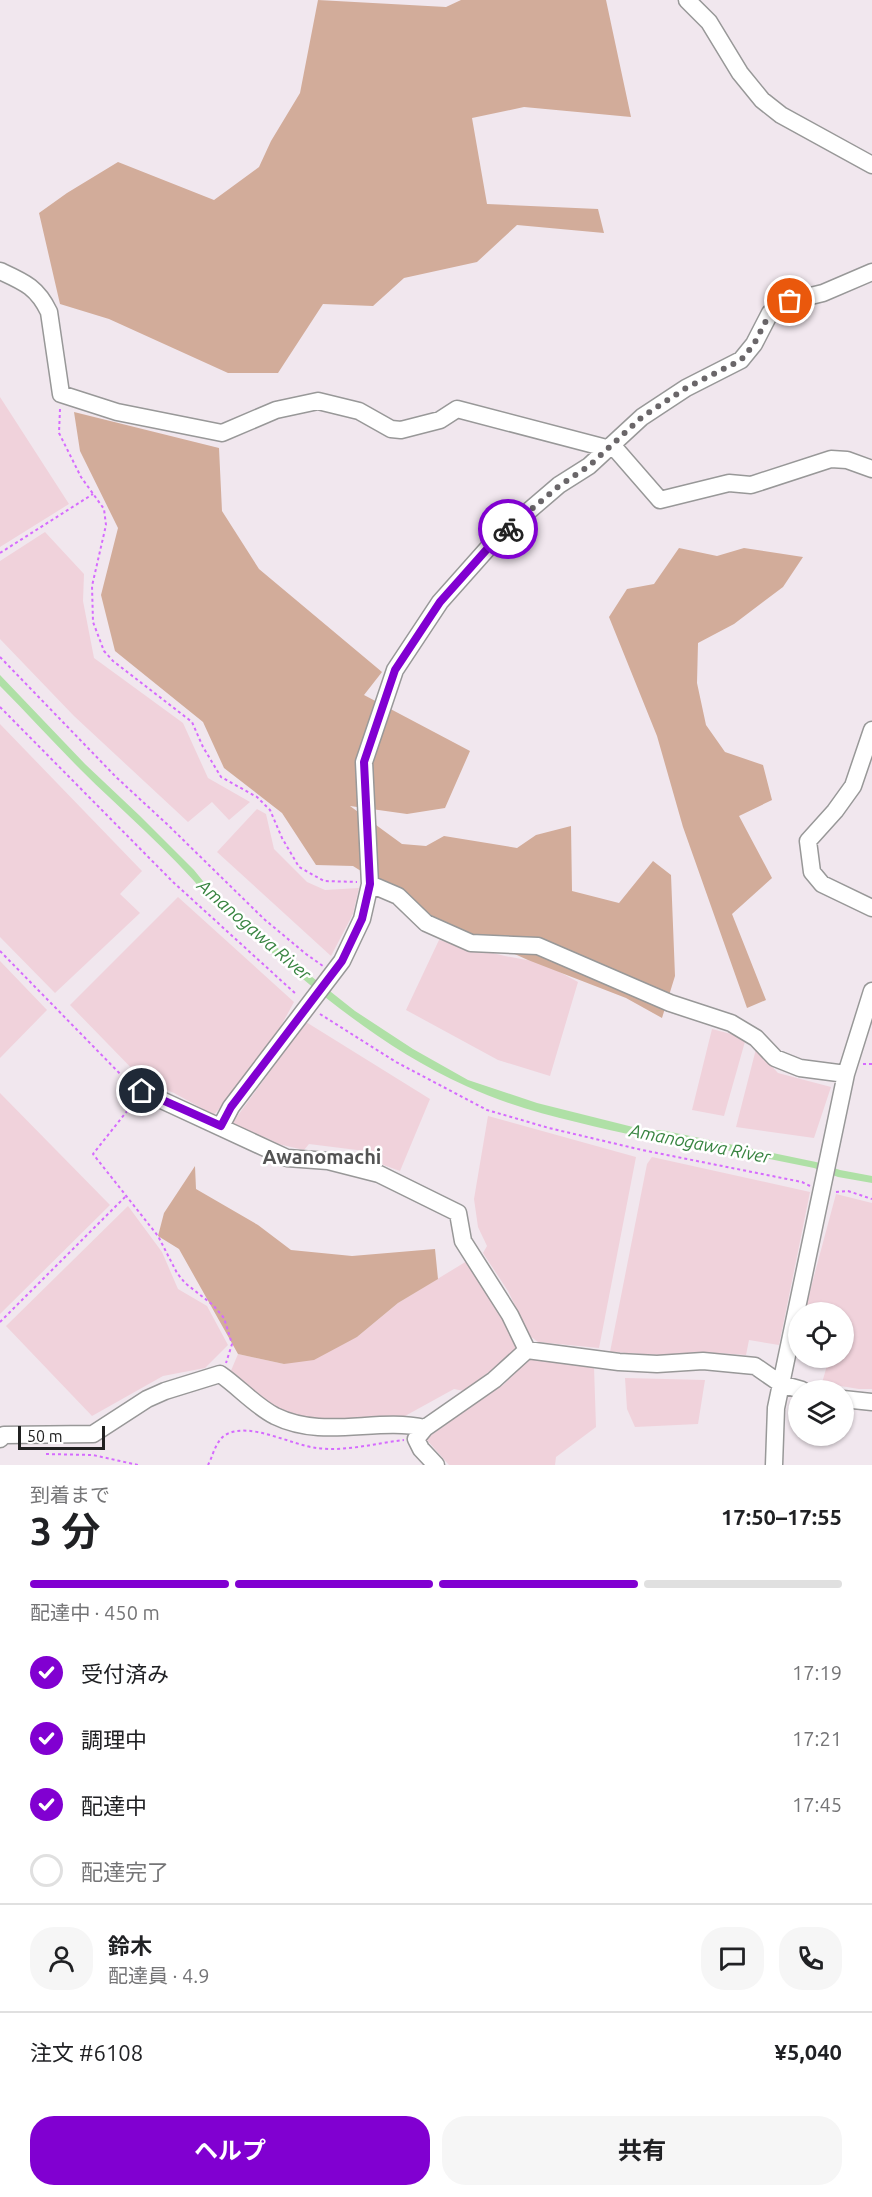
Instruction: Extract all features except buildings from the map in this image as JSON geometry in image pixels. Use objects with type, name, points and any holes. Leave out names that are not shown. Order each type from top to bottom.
[{"type":"street","points":[[687,0],[709,22],[740,73],[762,100],[781,115],[872,165]]},
{"type":"street","points":[[0,271],[30,285],[44,302],[51,322],[61,394],[117,412],[222,433],[276,410],[318,401],[359,411],[391,429],[401,430],[440,420],[457,409],[611,448],[660,500],[729,483],[751,485],[831,459],[847,460],[872,469]]},
{"type":"street","points":[[221,1126],[231,1107],[342,961],[362,919],[370,884],[364,762],[395,670],[440,602],[496,539],[559,486],[611,448],[642,417],[686,388],[741,360],[754,344],[770,313],[790,301],[823,292],[872,272]]},
{"type":"street","points":[[872,730],[853,786],[835,811],[808,841],[812,872],[822,884],[872,908]]},
{"type":"street","points":[[370,884],[398,897],[426,923],[471,943],[538,946],[670,1003],[731,1023],[756,1038],[775,1058],[800,1068],[846,1074]]},
{"type":"street","points":[[774,1465],[776,1408],[780,1384],[846,1074],[872,991]]},
{"type":"street","points":[[142,1091],[287,1158],[328,1161],[380,1174],[458,1213],[463,1241],[510,1315],[527,1350]]},
{"type":"street","points":[[420,1434],[494,1380],[527,1350],[638,1363],[703,1361],[755,1366],[780,1384],[788,1386]]},
{"type":"street","points":[[0,1439],[4,1435],[76,1436],[93,1434],[165,1390],[220,1374],[258,1406],[277,1417],[296,1423],[319,1428],[412,1425],[420,1434],[421,1449],[436,1465]]},
{"type":"street","points":[[854,1400],[872,1402]]},
{"type":"path","points":[[61,394],[59,433],[81,477],[104,509],[106,525],[92,586],[93,622],[104,651],[113,661],[192,722],[203,747],[221,777],[256,797],[270,810],[282,838],[299,867],[324,881],[370,884]]},
{"type":"path","points":[[0,553],[93,494]]},
{"type":"path","points":[[0,657],[116,777],[264,919],[333,974]]},
{"type":"path","points":[[0,707],[173,882],[310,1002],[396,1062],[487,1110],[549,1128],[642,1150],[802,1182],[823,1189],[848,1191],[872,1199]]},
{"type":"path","points":[[0,951],[130,1084],[142,1091],[93,1154],[163,1243],[177,1274],[213,1305],[224,1318],[232,1344],[229,1357],[220,1374]]},
{"type":"path","points":[[0,1322],[127,1195]]},
{"type":"path","points":[[208,1465],[225,1434],[238,1431],[253,1432],[314,1448],[330,1449],[420,1434]]},
{"type":"path","points":[[46,1454],[93,1455],[138,1465]]},
{"type":"shaded area","points":[[318,0],[446,7],[461,0],[606,0],[631,117],[524,107],[472,118],[487,204],[598,209],[604,233],[517,225],[477,262],[404,278],[373,306],[323,304],[278,373],[228,373],[109,319],[60,304],[39,213],[118,162],[214,200],[259,167],[271,141],[300,93]]},
{"type":"shaded area","points":[[0,397],[69,504],[0,547]]},
{"type":"shaded area","points":[[74,412],[219,448],[222,511],[259,569],[382,672],[364,695],[470,751],[445,808],[407,814],[350,806],[402,844],[426,846],[444,836],[517,848],[536,835],[571,826],[572,891],[619,903],[653,861],[671,875],[675,976],[662,1018],[626,998],[528,960],[439,920],[353,866],[316,865],[282,813],[224,768],[203,722],[115,651],[101,595],[118,528],[80,451]]},
{"type":"shaded area","points":[[45,532],[84,574],[83,601],[94,658],[183,723],[208,778],[250,802],[229,820],[212,802],[188,822],[74,716],[0,639],[0,561]]},
{"type":"shaded area","points":[[679,548],[717,556],[744,548],[803,557],[783,587],[734,624],[698,643],[697,683],[706,725],[725,752],[763,765],[772,800],[739,816],[772,878],[732,914],[766,1000],[747,1008],[683,827],[657,736],[609,617],[627,589],[654,584]]},
{"type":"shaded area","points":[[0,724],[142,871],[120,894],[140,913],[55,993],[0,937]]},
{"type":"shaded area","points":[[257,809],[266,814],[274,849],[307,882],[325,890],[359,888],[353,914],[331,956],[217,852]]},
{"type":"shaded area","points":[[178,897],[294,1002],[270,1046],[214,1115],[174,1093],[143,1080],[70,1005]]},
{"type":"shaded area","points":[[439,940],[543,963],[578,982],[550,1076],[498,1060],[406,1010]]},
{"type":"shaded area","points":[[0,961],[47,1010],[0,1058]]},
{"type":"shaded area","points":[[306,1022],[430,1099],[400,1171],[364,1158],[365,1151],[309,1144],[304,1150],[278,1144],[267,1138],[239,1130],[233,1122]]},
{"type":"shaded area","points":[[712,1029],[746,1038],[724,1116],[692,1110]]},
{"type":"shaded area","points":[[756,1049],[778,1073],[831,1087],[814,1138],[736,1127]]},
{"type":"shaded area","points":[[0,1093],[110,1205],[0,1314]]},
{"type":"shaded area","points":[[488,1116],[636,1157],[599,1348],[538,1342],[530,1336],[508,1291],[483,1253],[487,1246],[478,1227],[474,1199]]},
{"type":"shaded area","points":[[652,1157],[810,1192],[779,1345],[749,1340],[746,1355],[719,1353],[695,1357],[610,1352],[647,1164]]},
{"type":"shaded area","points":[[195,1166],[196,1189],[258,1225],[291,1250],[352,1256],[435,1249],[438,1279],[398,1303],[357,1337],[314,1360],[284,1364],[238,1354],[179,1249],[158,1236],[164,1213]]},
{"type":"shaded area","points":[[836,1194],[872,1203],[872,1389],[854,1388],[854,1380],[823,1380],[826,1368],[854,1368],[854,1302],[807,1302]]},
{"type":"shaded area","points":[[128,1206],[162,1252],[178,1289],[207,1306],[228,1345],[205,1368],[163,1376],[92,1416],[6,1326]]},
{"type":"shaded area","points":[[467,1261],[497,1302],[519,1349],[464,1391],[454,1389],[405,1416],[344,1423],[289,1414],[264,1403],[230,1373],[238,1354],[284,1364],[357,1337],[398,1303]]},
{"type":"shaded area","points":[[530,1358],[594,1367],[596,1427],[556,1457],[555,1465],[449,1465],[426,1439],[503,1385]]},
{"type":"shaded area","points":[[625,1378],[705,1380],[698,1424],[635,1427],[627,1409]]},
{"type":"water","name":"Amanogawa River","points":[[0,675],[85,764],[194,870],[211,891],[355,1011],[413,1049],[468,1080],[537,1103],[645,1130],[661,1130],[816,1162],[840,1170],[872,1176],[872,1183],[838,1177],[814,1168],[661,1137],[645,1138],[554,1116],[487,1095],[430,1068],[395,1048],[330,1001],[207,896],[177,863],[80,769],[0,686]]},
{"type":"way so far","points":[[508,529],[559,486],[610,449],[642,417],[686,388],[741,360],[754,344],[770,313],[790,301]]},
{"type":"district","name":"Awanomachi","points":[[322,1157]]},
{"type":"route","points":[[142,1091],[221,1126],[231,1107],[342,961],[362,919],[370,884],[364,762],[395,670],[440,602],[496,539],[508,529]]}]
